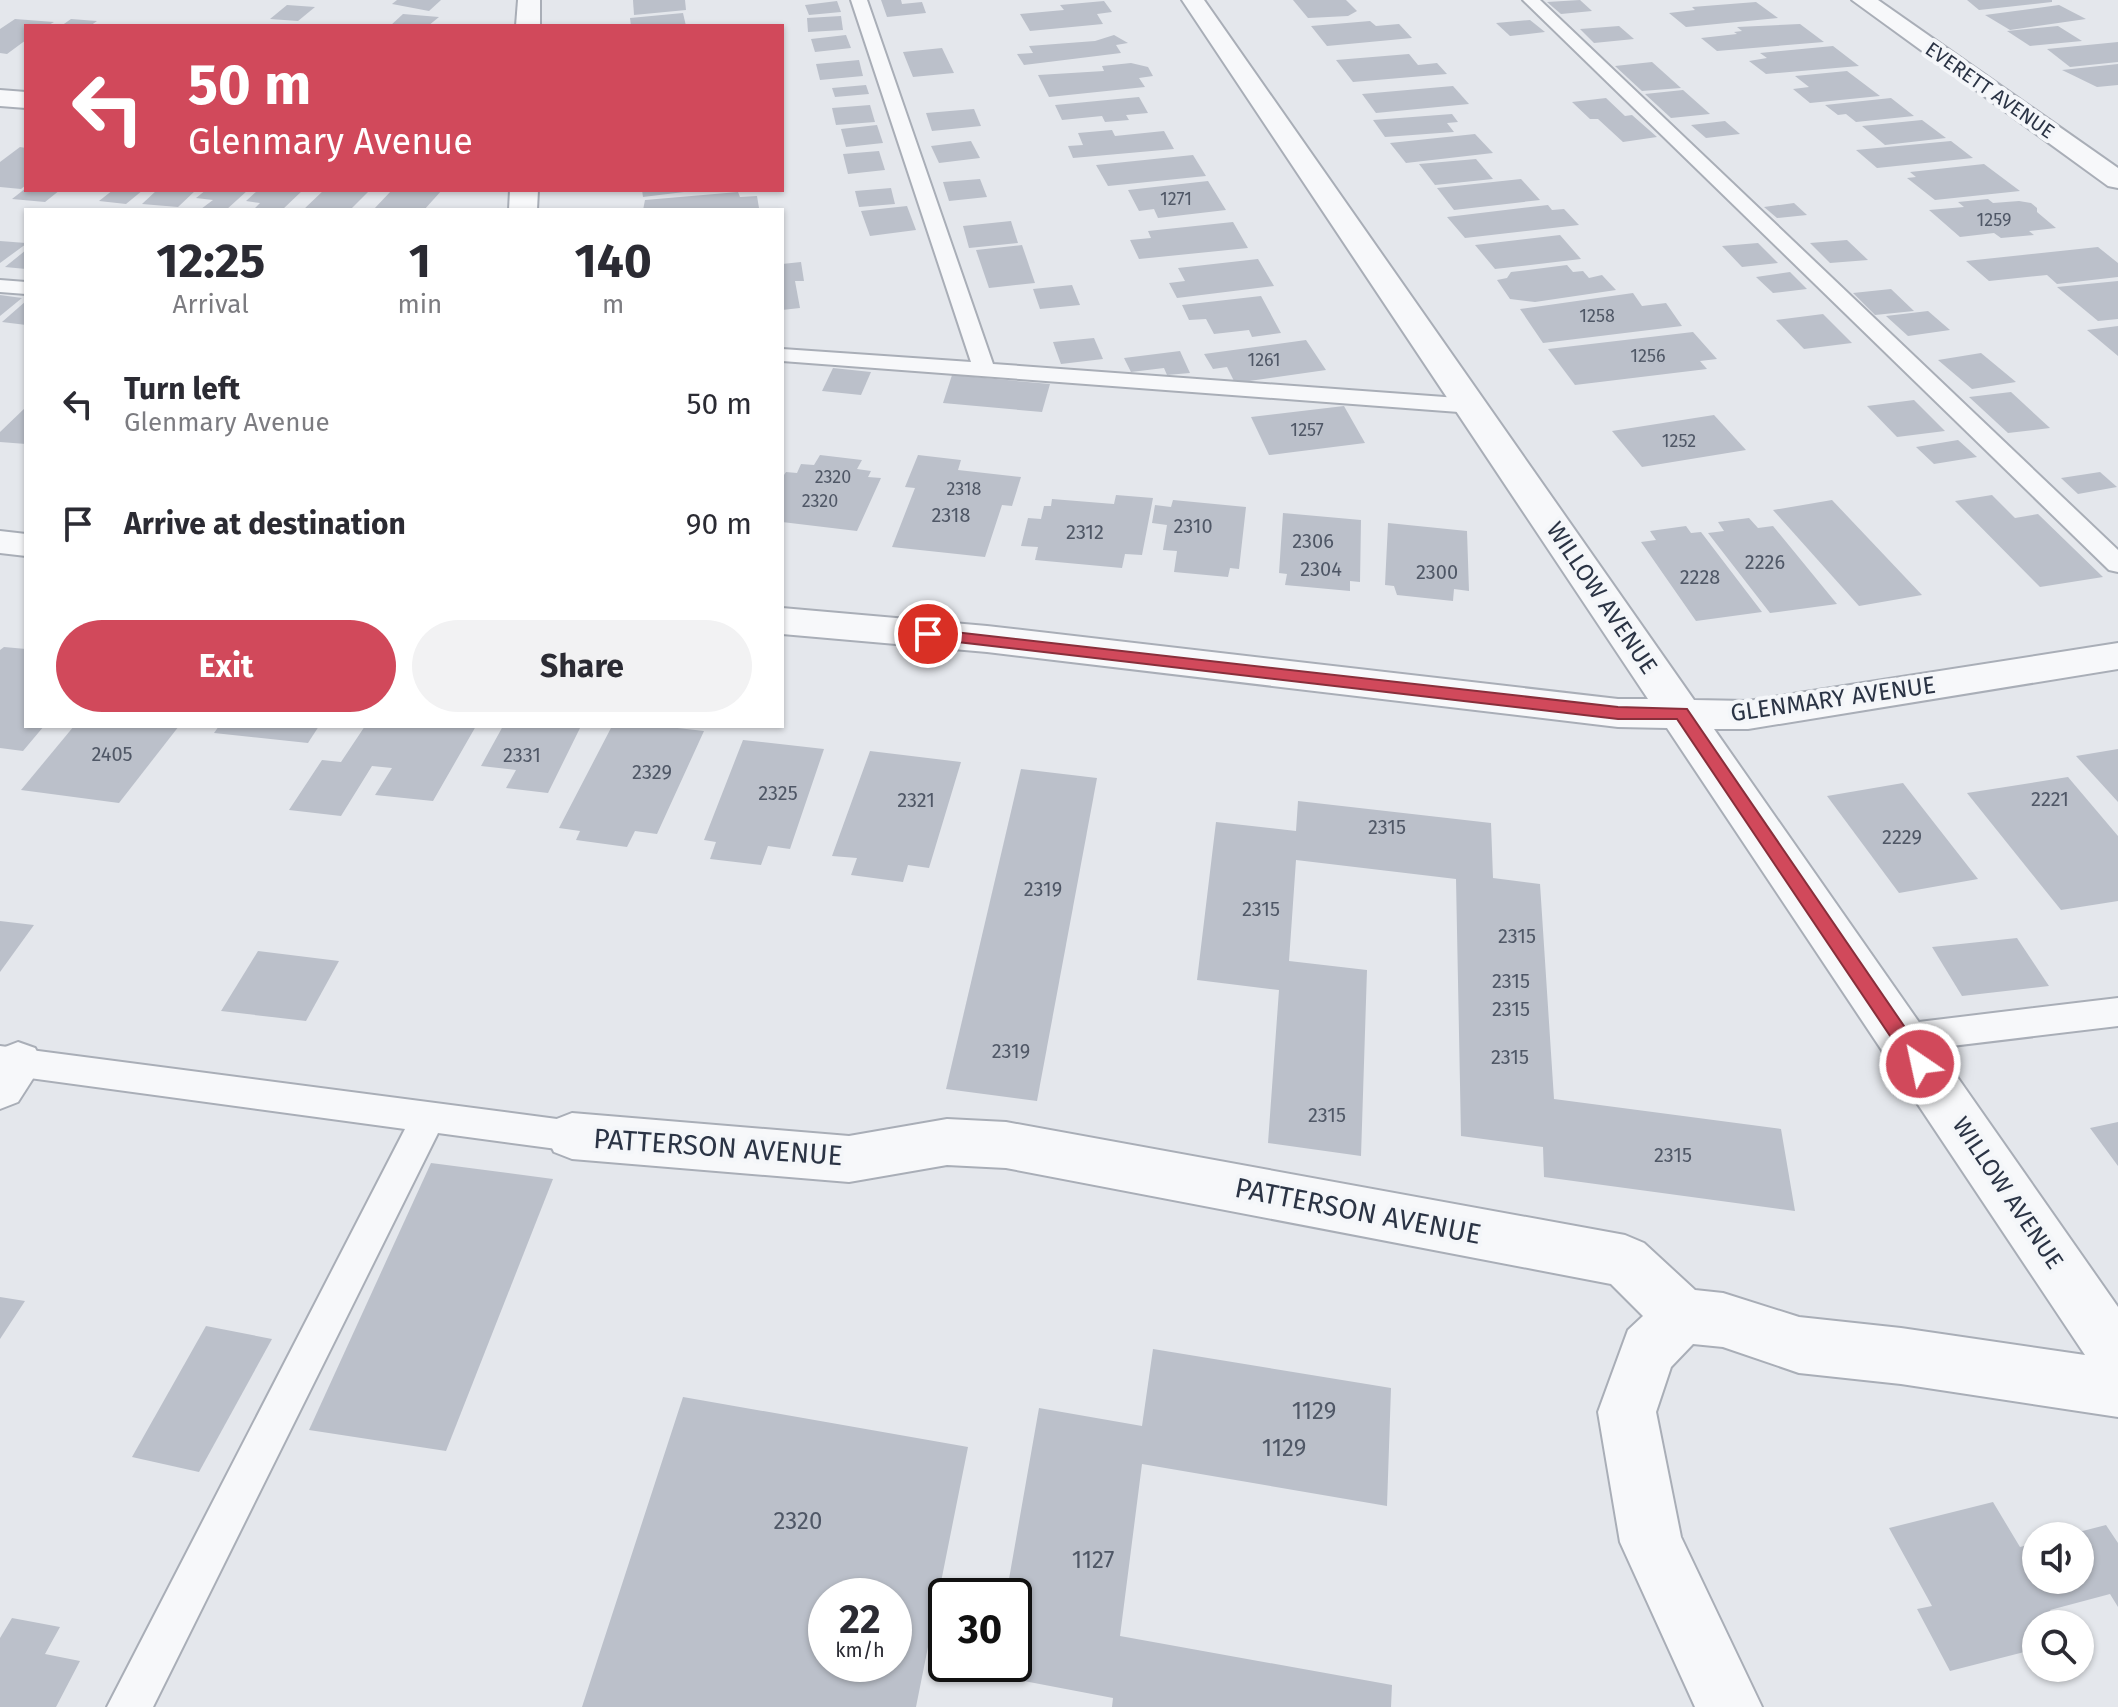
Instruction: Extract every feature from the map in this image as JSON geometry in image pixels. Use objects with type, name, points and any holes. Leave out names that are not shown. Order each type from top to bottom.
[{"type":"street","points":[[528,24],[529,0]]},
{"type":"street","name":"WILLOW AVENUE","points":[[1193,0],[2118,1355]]},
{"type":"street","name":"EVERETT AVENUE","points":[[1863,0],[2118,180]]},
{"type":"street","points":[[0,98],[24,100]]},
{"type":"street","points":[[0,542],[24,545]]},
{"type":"street","name":"GLENMARY AVENUE","points":[[784,621],[987,639],[1618,713],[1748,715],[2118,656]]},
{"type":"street","name":"PATTERSON AVENUE","points":[[572,1136],[849,1159],[947,1142],[1006,1145],[1625,1261],[1682,1316]]},
{"type":"street","points":[[1729,1707],[1651,1542],[1627,1412],[1648,1350],[1682,1316],[1723,1320],[1799,1345],[1901,1356],[2118,1388]]},
{"type":"lane","points":[[859,0],[985,372]]},
{"type":"lane","points":[[1531,0],[2118,564]]},
{"type":"lane","points":[[0,286],[24,288]]},
{"type":"lane","points":[[784,355],[1472,406]]},
{"type":"lane","points":[[1902,1038],[2118,1012]]},
{"type":"lane","points":[[6,1070],[572,1136]]},
{"type":"lane","points":[[129,1707],[429,1117]]},
{"type":"building","points":[[397,0],[441,0],[429,11],[392,4]]},
{"type":"building","points":[[633,0],[685,0],[686,10],[634,15]]},
{"type":"building","points":[[881,0],[901,0],[902,4],[922,2],[926,13],[887,17]]},
{"type":"building","points":[[1293,0],[1346,0],[1357,11],[1348,16],[1308,18]]},
{"type":"building","points":[[1580,0],[1592,11],[1561,14],[1547,2]]},
{"type":"building","points":[[1967,0],[2052,0],[2052,2],[1979,10]]},
{"type":"building","points":[[837,1],[841,12],[809,15],[805,5]]},
{"type":"building","points":[[1104,1],[1112,12],[1097,14],[1103,24],[1030,31],[1020,14],[1064,10],[1060,5]]},
{"type":"building","points":[[1756,2],[1778,18],[1686,27],[1669,13],[1695,10],[1692,7]]},
{"type":"building","points":[[287,5],[315,7],[298,21],[270,19]]},
{"type":"building","points":[[2059,5],[2086,19],[2010,30],[1985,15]]},
{"type":"building","points":[[683,13],[686,24],[631,24],[630,18]]},
{"type":"building","points":[[403,14],[439,17],[430,24],[392,24]]},
{"type":"building","points":[[841,16],[843,30],[808,32],[807,18]]},
{"type":"building","points":[[15,19],[54,22],[24,24],[24,41],[7,54],[0,53],[0,29]]},
{"type":"building","points":[[71,19],[97,21],[93,24],[64,24]]},
{"type":"building","points":[[1530,20],[1545,32],[1510,36],[1496,23]]},
{"type":"building","points":[[1370,21],[1376,26],[1399,24],[1412,38],[1327,46],[1311,26]]},
{"type":"building","points":[[1800,24],[1824,42],[1717,51],[1701,38],[1737,34],[1734,32],[1742,31],[1737,27]]},
{"type":"building","points":[[1619,26],[1634,39],[1594,43],[1580,29]]},
{"type":"building","points":[[2058,26],[2082,41],[2030,46],[2007,31]]},
{"type":"building","points":[[846,35],[851,48],[815,52],[811,39]]},
{"type":"building","points":[[1114,35],[1128,43],[1116,45],[1121,53],[1024,65],[1017,54],[1033,53],[1029,46],[1095,41]]},
{"type":"building","points":[[2118,42],[2118,62],[2070,67],[2047,49]]},
{"type":"building","points":[[1833,46],[1859,66],[1766,74],[1749,61],[1767,58],[1760,53]]},
{"type":"building","points":[[942,48],[954,73],[913,77],[903,52]]},
{"type":"building","points":[[1409,54],[1418,65],[1437,63],[1447,74],[1353,82],[1336,60]]},
{"type":"building","points":[[859,60],[863,76],[820,80],[816,64]]},
{"type":"building","points":[[1652,62],[1681,88],[1642,91],[1615,66]]},
{"type":"building","points":[[1131,63],[1148,67],[1153,76],[1139,78],[1145,87],[1049,97],[1038,75],[1104,71],[1102,66]]},
{"type":"building","points":[[2118,64],[2118,85],[2097,87],[2062,70]]},
{"type":"building","points":[[1847,71],[1880,96],[1810,103],[1793,89],[1809,87],[1795,76]]},
{"type":"building","points":[[866,85],[869,94],[835,97],[832,88]]},
{"type":"building","points":[[1453,86],[1469,104],[1376,113],[1362,94]]},
{"type":"building","points":[[1683,90],[1710,114],[1671,118],[1645,94]]},
{"type":"building","points":[[1139,97],[1148,113],[1126,115],[1129,120],[1105,122],[1102,116],[1062,120],[1055,105]]},
{"type":"building","points":[[1606,98],[1625,116],[1632,115],[1657,137],[1623,142],[1598,119],[1590,119],[1572,102]]},
{"type":"building","points":[[1891,98],[1914,116],[1856,122],[1846,114],[1838,115],[1825,105]]},
{"type":"building","points":[[870,105],[875,122],[836,125],[832,108]]},
{"type":"building","points":[[974,109],[981,126],[932,131],[926,113]]},
{"type":"building","points":[[1452,114],[1458,122],[1447,123],[1454,132],[1385,137],[1373,120]]},
{"type":"building","points":[[1922,120],[1946,138],[1885,145],[1862,126]]},
{"type":"building","points":[[1725,121],[1740,134],[1706,138],[1691,125]]},
{"type":"building","points":[[877,125],[883,143],[846,147],[841,129]]},
{"type":"building","points":[[1112,130],[1115,136],[1164,131],[1174,149],[1073,158],[1068,146],[1083,145],[1078,133]]},
{"type":"building","points":[[1475,134],[1493,153],[1406,163],[1390,143]]},
{"type":"building","points":[[971,141],[980,158],[939,163],[931,146]]},
{"type":"building","points":[[1951,141],[1973,158],[1877,168],[1856,150]]},
{"type":"building","points":[[20,147],[24,148],[24,187],[0,187],[0,162]]},
{"type":"building","points":[[879,151],[885,170],[848,174],[843,154]]},
{"type":"building","points":[[1193,155],[1206,176],[1108,186],[1096,165]]},
{"type":"building","points":[[1476,159],[1493,179],[1435,185],[1419,164]]},
{"type":"building","points":[[1984,164],[2020,191],[1935,200],[1907,178],[1916,177],[1910,172]]},
{"type":"building","points":[[980,179],[987,197],[949,201],[943,182]]},
{"type":"building","points":[[1521,179],[1540,200],[1454,210],[1437,188]]},
{"type":"building","points":[[1208,181],[1226,210],[1158,218],[1154,209],[1139,211],[1128,190]]},
{"type":"building","points":[[891,188],[895,204],[859,207],[855,191]]},
{"type":"building","points":[[24,190],[24,192],[58,192],[45,202],[12,199]]},
{"type":"building","points":[[110,192],[141,192],[126,204],[99,201]]},
{"type":"building","points":[[155,192],[194,192],[178,207],[142,204]]},
{"type":"building","points":[[204,192],[246,192],[228,208],[202,208],[213,200],[196,198]]},
{"type":"building","points":[[256,192],[301,192],[284,208],[255,208],[260,203],[246,201]]},
{"type":"building","points":[[322,192],[368,192],[352,208],[305,208]]},
{"type":"building","points":[[390,192],[440,192],[426,208],[375,208]]},
{"type":"building","points":[[642,192],[684,192],[643,197]]},
{"type":"building","points":[[738,192],[740,197],[757,196],[759,208],[643,208],[645,200]]},
{"type":"building","points":[[1988,199],[1993,203],[2031,203],[2056,228],[2029,231],[2034,235],[2001,238],[1994,233],[1960,237],[1929,210],[1964,207],[1958,202]]},
{"type":"building","points":[[1794,203],[1807,215],[1777,218],[1764,207]]},
{"type":"building","points":[[1548,205],[1552,210],[1564,209],[1579,225],[1465,238],[1447,217]]},
{"type":"building","points":[[907,206],[916,230],[870,236],[861,211]]},
{"type":"building","points":[[1011,221],[1018,243],[969,248],[963,226]]},
{"type":"building","points":[[1233,222],[1248,248],[1139,259],[1130,240],[1151,238],[1148,231]]},
{"type":"building","points":[[1560,235],[1581,259],[1495,269],[1475,245]]},
{"type":"building","points":[[1847,240],[1868,260],[1830,263],[1810,243]]},
{"type":"building","points":[[0,241],[24,243],[24,245],[0,263]]},
{"type":"building","points":[[1758,243],[1778,263],[1742,267],[1722,246]]},
{"type":"building","points":[[1022,245],[1035,283],[989,288],[976,250]]},
{"type":"building","points":[[2098,247],[2118,263],[2118,277],[2057,284],[2047,275],[1989,281],[1966,261]]},
{"type":"building","points":[[24,252],[24,269],[5,267]]},
{"type":"building","points":[[1258,259],[1274,286],[1177,298],[1169,283],[1185,281],[1178,268]]},
{"type":"building","points":[[801,262],[804,281],[795,281],[800,308],[784,310],[784,264]]},
{"type":"building","points":[[1567,265],[1573,272],[1583,271],[1589,278],[1602,275],[1616,290],[1535,302],[1510,299],[1497,280],[1507,278],[1511,272]]},
{"type":"building","points":[[1790,272],[1807,289],[1773,293],[1756,277]]},
{"type":"building","points":[[2118,281],[2118,319],[2098,321],[2057,287]]},
{"type":"building","points":[[1072,285],[1080,305],[1040,309],[1033,289]]},
{"type":"building","points":[[1891,289],[1914,311],[1875,315],[1853,293]]},
{"type":"building","points":[[1633,293],[1642,306],[1666,303],[1682,326],[1543,343],[1520,309]]},
{"type":"building","points":[[0,295],[22,298],[0,316]]},
{"type":"building","points":[[1261,296],[1281,333],[1252,337],[1249,330],[1214,334],[1206,319],[1189,320],[1182,305]]},
{"type":"building","points":[[24,303],[24,325],[2,322]]},
{"type":"building","points":[[1928,311],[1950,330],[1908,336],[1886,316]]},
{"type":"building","points":[[1823,314],[1852,343],[1804,349],[1776,320]]},
{"type":"building","points":[[2118,326],[2118,356],[2087,330]]},
{"type":"building","points":[[1693,332],[1717,359],[1700,361],[1707,369],[1575,385],[1548,349]]},
{"type":"building","points":[[1094,338],[1103,359],[1061,364],[1053,342]]},
{"type":"building","points":[[1306,340],[1326,370],[1235,383],[1227,367],[1213,369],[1204,354]]},
{"type":"building","points":[[1180,351],[1190,373],[1167,375],[1164,368],[1131,372],[1124,358]]},
{"type":"building","points":[[1981,353],[2016,382],[1972,389],[1938,360]]},
{"type":"building","points":[[833,368],[871,372],[861,395],[822,391]]},
{"type":"building","points":[[952,375],[1050,384],[1042,412],[943,403]]},
{"type":"building","points":[[2011,392],[2050,428],[2008,433],[1969,397]]},
{"type":"building","points":[[1914,400],[1945,431],[1897,437],[1867,406]]},
{"type":"building","points":[[1344,406],[1365,443],[1269,455],[1251,417]]},
{"type":"building","points":[[24,409],[24,444],[0,442],[0,432]]},
{"type":"building","points":[[1714,415],[1746,450],[1642,467],[1612,431]]},
{"type":"building","points":[[1958,440],[1977,457],[1934,464],[1916,447]]},
{"type":"building","points":[[820,455],[862,460],[857,469],[871,471],[868,477],[881,478],[857,531],[784,522],[784,475],[786,472],[797,473],[801,464],[814,465]]},
{"type":"building","points":[[918,455],[961,460],[958,470],[1021,477],[1012,506],[1002,505],[985,557],[892,547],[915,488],[905,487]]},
{"type":"building","points":[[2100,472],[2117,487],[2078,494],[2061,478]]},
{"type":"building","points":[[1116,495],[1153,498],[1142,555],[1125,554],[1122,568],[1035,560],[1038,547],[1021,546],[1028,518],[1041,519],[1044,506],[1051,506],[1052,499],[1114,504]]},
{"type":"building","points":[[1992,495],[2015,518],[2038,514],[2103,577],[2040,587],[1955,501]]},
{"type":"building","points":[[1173,500],[1246,507],[1239,569],[1230,568],[1228,577],[1174,572],[1177,551],[1163,550],[1167,525],[1152,523],[1155,505],[1171,507]]},
{"type":"building","points":[[1832,500],[1922,595],[1859,606],[1773,510]]},
{"type":"building","points":[[1283,513],[1361,520],[1360,582],[1350,581],[1350,591],[1285,585],[1287,574],[1279,573]]},
{"type":"building","points":[[1749,518],[1758,528],[1773,526],[1837,604],[1770,613],[1708,533],[1724,531],[1718,522]]},
{"type":"building","points":[[1388,523],[1467,531],[1469,591],[1454,589],[1453,601],[1397,595],[1394,586],[1385,585]]},
{"type":"building","points":[[1686,526],[1691,533],[1701,532],[1762,612],[1696,621],[1641,542],[1656,540],[1650,531]]},
{"type":"building","points":[[4,647],[24,649],[24,728],[42,728],[23,751],[0,748],[0,650]]},
{"type":"building","points":[[72,728],[177,728],[119,803],[21,790]]},
{"type":"building","points":[[218,728],[318,728],[308,743],[214,733]]},
{"type":"building","points":[[364,728],[475,728],[433,801],[375,795],[392,768],[372,766],[341,816],[289,810],[322,760],[341,762]]},
{"type":"building","points":[[502,728],[580,728],[548,793],[506,788],[516,770],[481,766]]},
{"type":"building","points":[[611,728],[704,731],[657,834],[635,831],[627,847],[576,840],[580,831],[559,828]]},
{"type":"building","points":[[743,740],[824,749],[790,849],[768,846],[761,865],[710,859],[716,842],[704,840]]},
{"type":"building","points":[[2118,749],[2118,802],[2076,756]]},
{"type":"building","points":[[870,751],[961,762],[929,868],[908,865],[903,882],[851,875],[857,858],[832,856]]},
{"type":"building","points":[[1021,769],[1097,778],[1037,1101],[946,1089]]},
{"type":"building","points":[[2068,777],[2118,836],[2118,901],[2061,910],[1967,793]]},
{"type":"building","points":[[1903,783],[1978,879],[1899,893],[1827,796]]},
{"type":"building","points":[[1298,801],[1491,823],[1493,878],[1540,884],[1554,1099],[1781,1129],[1795,1211],[1544,1177],[1543,1147],[1461,1136],[1456,879],[1296,860],[1289,961],[1367,970],[1361,1156],[1268,1143],[1279,990],[1197,980],[1216,822],[1296,831]]},
{"type":"building","points":[[0,921],[34,925],[0,972]]},
{"type":"building","points":[[2017,938],[2049,986],[1962,996],[1932,947]]},
{"type":"building","points":[[258,951],[339,961],[306,1021],[221,1011]]},
{"type":"building","points":[[2118,1122],[2118,1166],[2090,1128]]},
{"type":"building","points":[[431,1163],[553,1179],[446,1451],[309,1430]]},
{"type":"building","points":[[0,1297],[25,1301],[0,1339]]},
{"type":"building","points":[[206,1326],[272,1339],[199,1472],[132,1457]]},
{"type":"building","points":[[1153,1349],[1391,1388],[1387,1506],[1142,1464],[1120,1636],[1392,1685],[1391,1707],[1112,1707],[1113,1698],[1030,1682],[1032,1682],[1032,1578],[1009,1578],[1039,1408],[1142,1426]]},
{"type":"building","points":[[683,1397],[968,1447],[942,1578],[928,1578],[928,1647],[916,1707],[582,1707]]},
{"type":"building","points":[[1993,1502],[2022,1546],[2022,1594],[2094,1594],[2094,1528],[2106,1525],[2118,1543],[2118,1607],[2110,1594],[2050,1610],[2022,1610],[2022,1653],[1950,1671],[1917,1609],[1932,1606],[1889,1528]]},
{"type":"building","points":[[12,1618],[60,1627],[45,1654],[80,1661],[56,1707],[0,1707],[0,1638]]},
{"type":"route","points":[[928,634],[1618,713],[1681,713],[1920,1064]]}]
